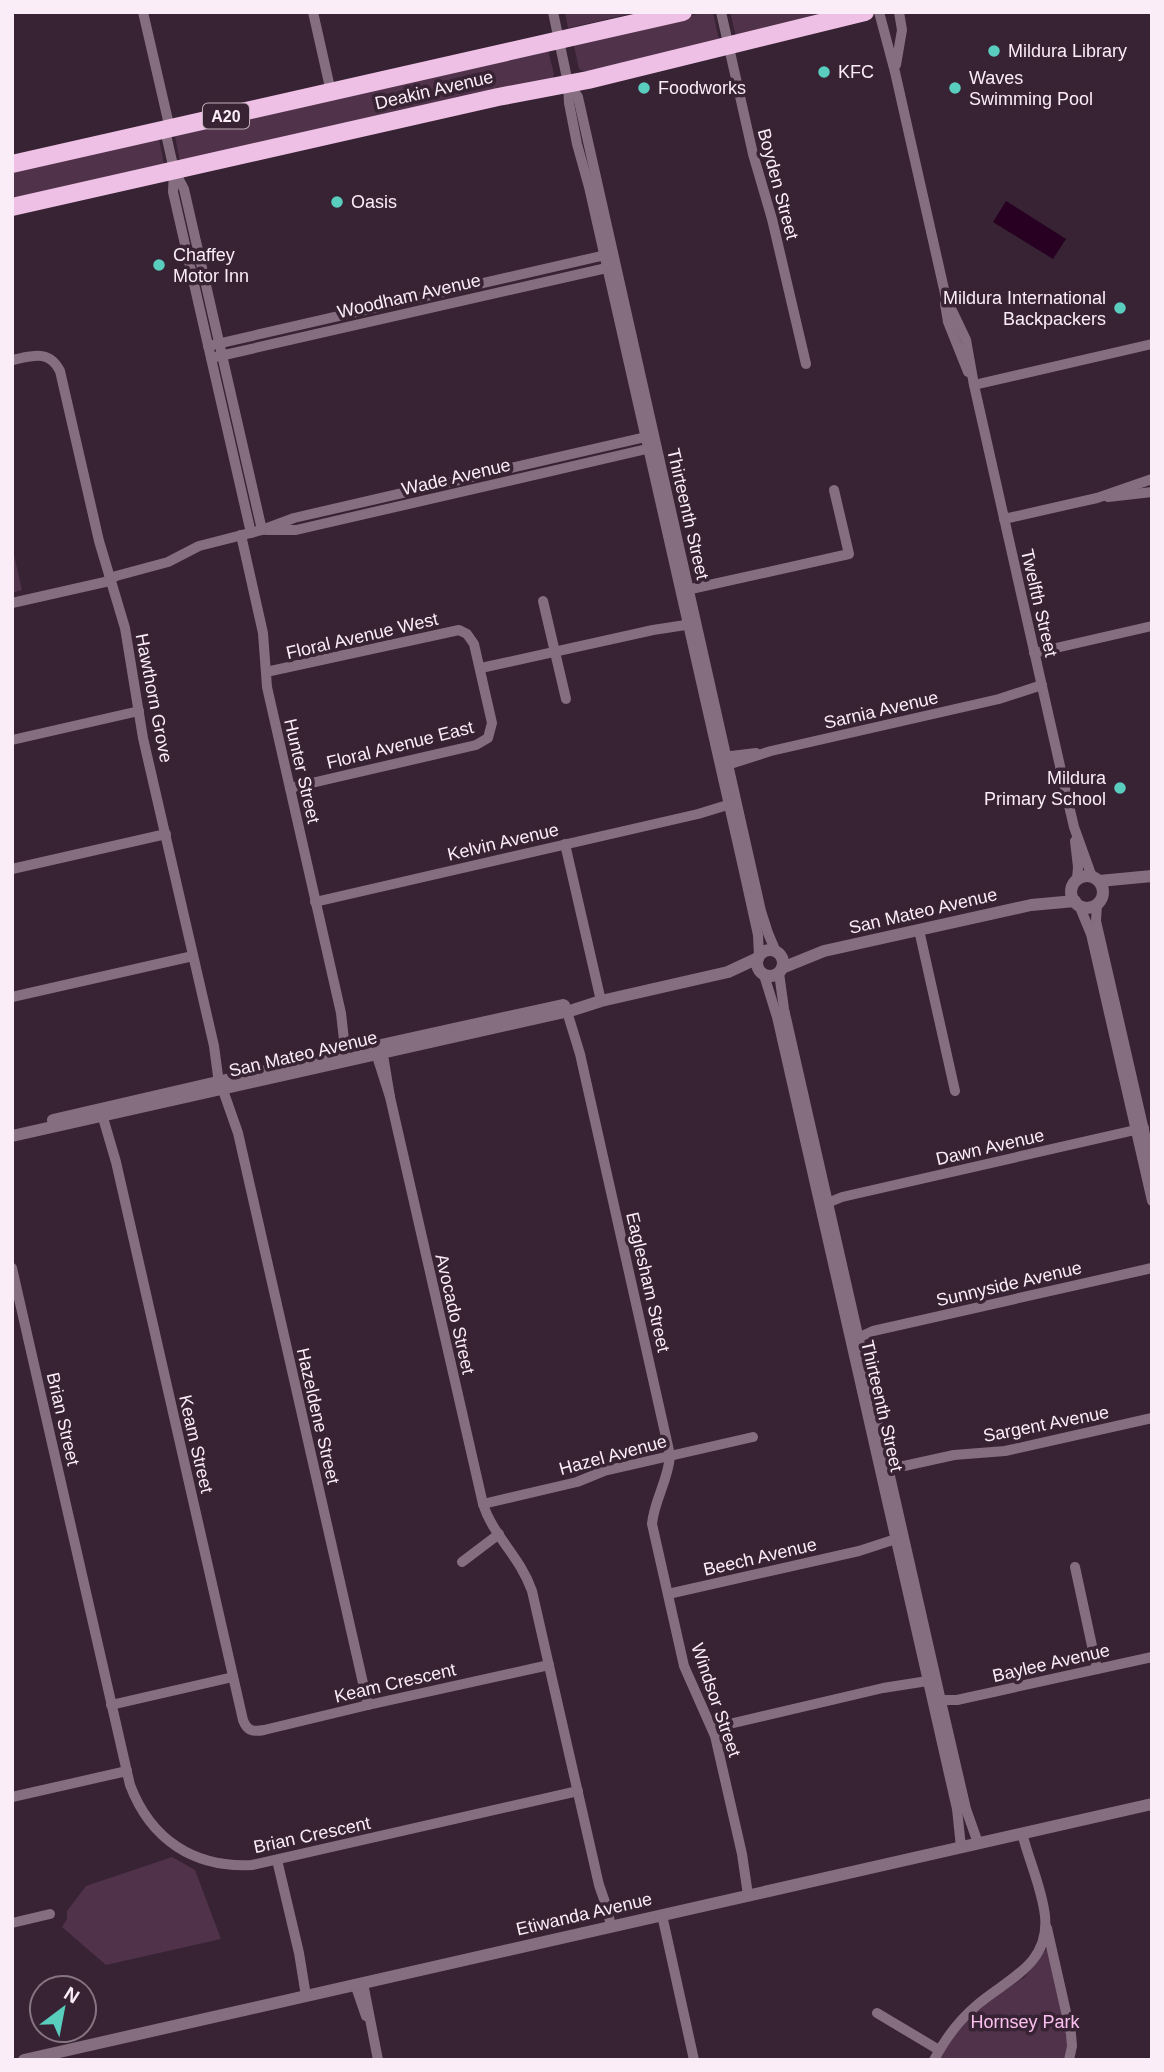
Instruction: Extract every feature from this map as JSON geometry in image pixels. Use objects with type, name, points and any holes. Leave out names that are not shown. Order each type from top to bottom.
[{"type":"highway","name":"Deakin Avenue","points":[[12,164],[683,12]]},
{"type":"highway","name":"Deakin Avenue","points":[[12,207],[568,83],[865,12]]},
{"type":"street","name":"Hunter Street","points":[[143,12],[174,170],[173,192],[251,533]]},
{"type":"street","points":[[313,12],[331,92]]},
{"type":"street","name":"Thirteenth Street","points":[[553,12],[577,144],[611,267],[734,806],[761,911],[777,953]]},
{"type":"street","name":"Boyden Street","points":[[721,12],[806,364]]},
{"type":"street","name":"Twelfth Street","points":[[879,12],[946,298],[946,317],[974,385],[1074,827],[1078,867],[1074,884]]},
{"type":"street","name":"Twelfth Street","points":[[895,72],[902,30],[899,12]]},
{"type":"street","name":"Hunter Street","points":[[174,170],[184,189],[220,344],[251,533],[267,687],[351,1056]]},
{"type":"street","name":"Woodham Avenue","points":[[208,346],[608,255]]},
{"type":"street","name":"Woodham Avenue","points":[[211,358],[611,267]]},
{"type":"street","points":[[974,385],[1152,344]]},
{"type":"street","name":"Hawthorn Grove","points":[[12,360],[36,355],[51,359],[60,372],[99,541],[125,628],[139,711],[224,1085]]},
{"type":"street","name":"Wade Avenue","points":[[12,603],[102,582],[168,562],[199,546],[251,533],[293,517],[649,436]]},
{"type":"street","name":"Wade Avenue","points":[[251,533],[296,530],[652,447]]},
{"type":"street","points":[[1004,519],[1097,498],[1152,479]]},
{"type":"street","points":[[685,591],[849,554],[834,490]]},
{"type":"street","points":[[1097,498],[1152,492]]},
{"type":"street","points":[[544,601],[566,699]]},
{"type":"street","points":[[481,668],[692,621]]},
{"type":"street","points":[[1034,653],[1152,626]]},
{"type":"street","name":"Floral Avenue West","points":[[266,672],[459,631],[472,638],[481,668]]},
{"type":"street","name":"Floral Avenue East","points":[[290,788],[482,742],[491,733],[492,723],[481,668]]},
{"type":"street","name":"Sarnia Avenue","points":[[724,762],[1042,689]]},
{"type":"street","points":[[12,740],[139,711]]},
{"type":"street","name":"Thirteenth Street","points":[[734,806],[758,935],[758,957]]},
{"type":"street","name":"Kelvin Avenue","points":[[316,902],[734,806]]},
{"type":"street","name":"Twelfth Street","points":[[1074,827],[1096,879]]},
{"type":"street","points":[[12,869],[166,834]]},
{"type":"street","points":[[565,844],[601,1001]]},
{"type":"street","points":[[1151,876],[1096,879],[1084,876],[1074,884],[1072,892],[1091,934],[1140,1129],[1152,1164]]},
{"type":"street","points":[[1077,903],[1088,908],[1115,891],[1151,876]]},
{"type":"street","points":[[1096,879],[1103,889],[1096,921],[1140,1129],[1152,1200]]},
{"type":"street","name":"San Mateo Avenue","points":[[1031,905],[1074,884]]},
{"type":"street","name":"San Mateo Avenue","points":[[777,953],[824,951],[1031,905],[1077,903]]},
{"type":"street","points":[[919,930],[955,1091]]},
{"type":"street","points":[[765,951],[777,953],[782,960],[780,970],[772,976],[762,973],[757,966],[758,957],[765,951]]},
{"type":"street","name":"San Mateo Avenue","points":[[780,970],[824,951]]},
{"type":"street","points":[[12,997],[193,956]]},
{"type":"street","name":"San Mateo Avenue","points":[[12,1135],[728,972],[758,957]]},
{"type":"street","name":"Thirteenth Street","points":[[780,970],[782,998],[823,1201]]},
{"type":"street","name":"San Mateo Avenue","points":[[728,972],[762,973]]},
{"type":"street","name":"Thirteenth Street","points":[[762,973],[777,1017],[823,1201],[885,1470],[938,1705],[961,1846]]},
{"type":"street","name":"Eaglesham Street","points":[[569,1008],[670,1455],[669,1467],[652,1516]]},
{"type":"street","name":"Avocado Street","points":[[379,1050],[482,1504],[488,1518],[528,1578],[608,1927]]},
{"type":"street","name":"Hazeldene Street","points":[[224,1085],[234,1105],[237,1133],[368,1705]]},
{"type":"street","name":"Keam Street","points":[[105,1112],[243,1720],[250,1730]]},
{"type":"street","name":"Dawn Avenue","points":[[823,1201],[1140,1129]]},
{"type":"street","name":"Brian Street","points":[[12,1268],[83,1577]]},
{"type":"street","name":"Sunnyside Avenue","points":[[854,1335],[1152,1268]]},
{"type":"street","name":"Sargent Avenue","points":[[885,1470],[954,1455],[1005,1451],[1152,1418]]},
{"type":"street","name":"Hazel Avenue","points":[[482,1504],[577,1482],[597,1473],[752,1437]]},
{"type":"street","name":"Windsor Street","points":[[652,1516],[686,1671],[712,1728],[751,1894]]},
{"type":"street","points":[[462,1562],[499,1534]]},
{"type":"street","name":"Beech Avenue","points":[[668,1594],[901,1541]]},
{"type":"street","points":[[1075,1567],[1097,1669]]},
{"type":"street","name":"Brian Crescent","points":[[83,1577],[111,1705],[135,1797],[156,1830],[178,1847],[200,1858],[225,1865],[252,1865],[578,1791]]},
{"type":"street","name":"Baylee Avenue","points":[[938,1705],[1152,1657]]},
{"type":"street","name":"Keam Crescent","points":[[250,1730],[264,1730],[548,1665]]},
{"type":"street","points":[[111,1705],[233,1677]]},
{"type":"street","points":[[712,1728],[932,1677]]},
{"type":"street","name":"Thirteenth Street","points":[[938,1705],[966,1810],[978,1843]]},
{"type":"street","points":[[12,1797],[127,1771]]},
{"type":"street","name":"Etiwanda Avenue","points":[[24,2060],[1152,1804]]},
{"type":"street","points":[[1026,1832],[1071,2034],[1069,2060]]},
{"type":"street","points":[[277,1860],[309,1995]]},
{"type":"street","points":[[12,1923],[50,1914]]},
{"type":"street","points":[[662,1915],[694,2060]]},
{"type":"street","points":[[877,2013],[937,2055],[947,2037],[967,2014],[1027,1969],[1043,1941],[1045,1917]]},
{"type":"street","points":[[359,1984],[378,2060]]},
{"type":"green space","points":[[565,12],[638,12],[568,28]]},
{"type":"green space","points":[[706,12],[713,13],[719,40],[585,72],[579,69],[574,46],[579,41]]},
{"type":"green space","points":[[730,12],[837,12],[736,36]]},
{"type":"green space","points":[[548,50],[553,78],[180,161],[175,136]]},
{"type":"green space","points":[[159,139],[164,164],[12,202],[12,170]]},
{"type":"green space","points":[[12,546],[22,590],[12,593]]},
{"type":"green space","points":[[172,1857],[195,1870],[221,1939],[106,1965],[62,1927],[67,1919],[67,1911],[86,1886]]},
{"type":"green space","name":"Hornsey Park","points":[[1046,1949],[1067,2034],[1064,2060],[938,2060],[970,2016],[1025,1977]]},
{"type":"shaded area","points":[[1006,201],[1066,239],[1053,259],[993,222]]},
{"type":"place","name":"Mildura Library","points":[[994,51]]},
{"type":"place","name":"KFC","points":[[824,72]]},
{"type":"place","name":"Foodworks","points":[[644,88]]},
{"type":"place","name":"Waves Swimming Pool","points":[[955,88]]},
{"type":"place","name":"Oasis","points":[[337,202]]},
{"type":"place","name":"Chaffey Motor Inn","points":[[159,265]]},
{"type":"place","name":"Mildura International Backpackers","points":[[1120,308]]},
{"type":"place","name":"Mildura Primary School","points":[[1120,788]]}]
